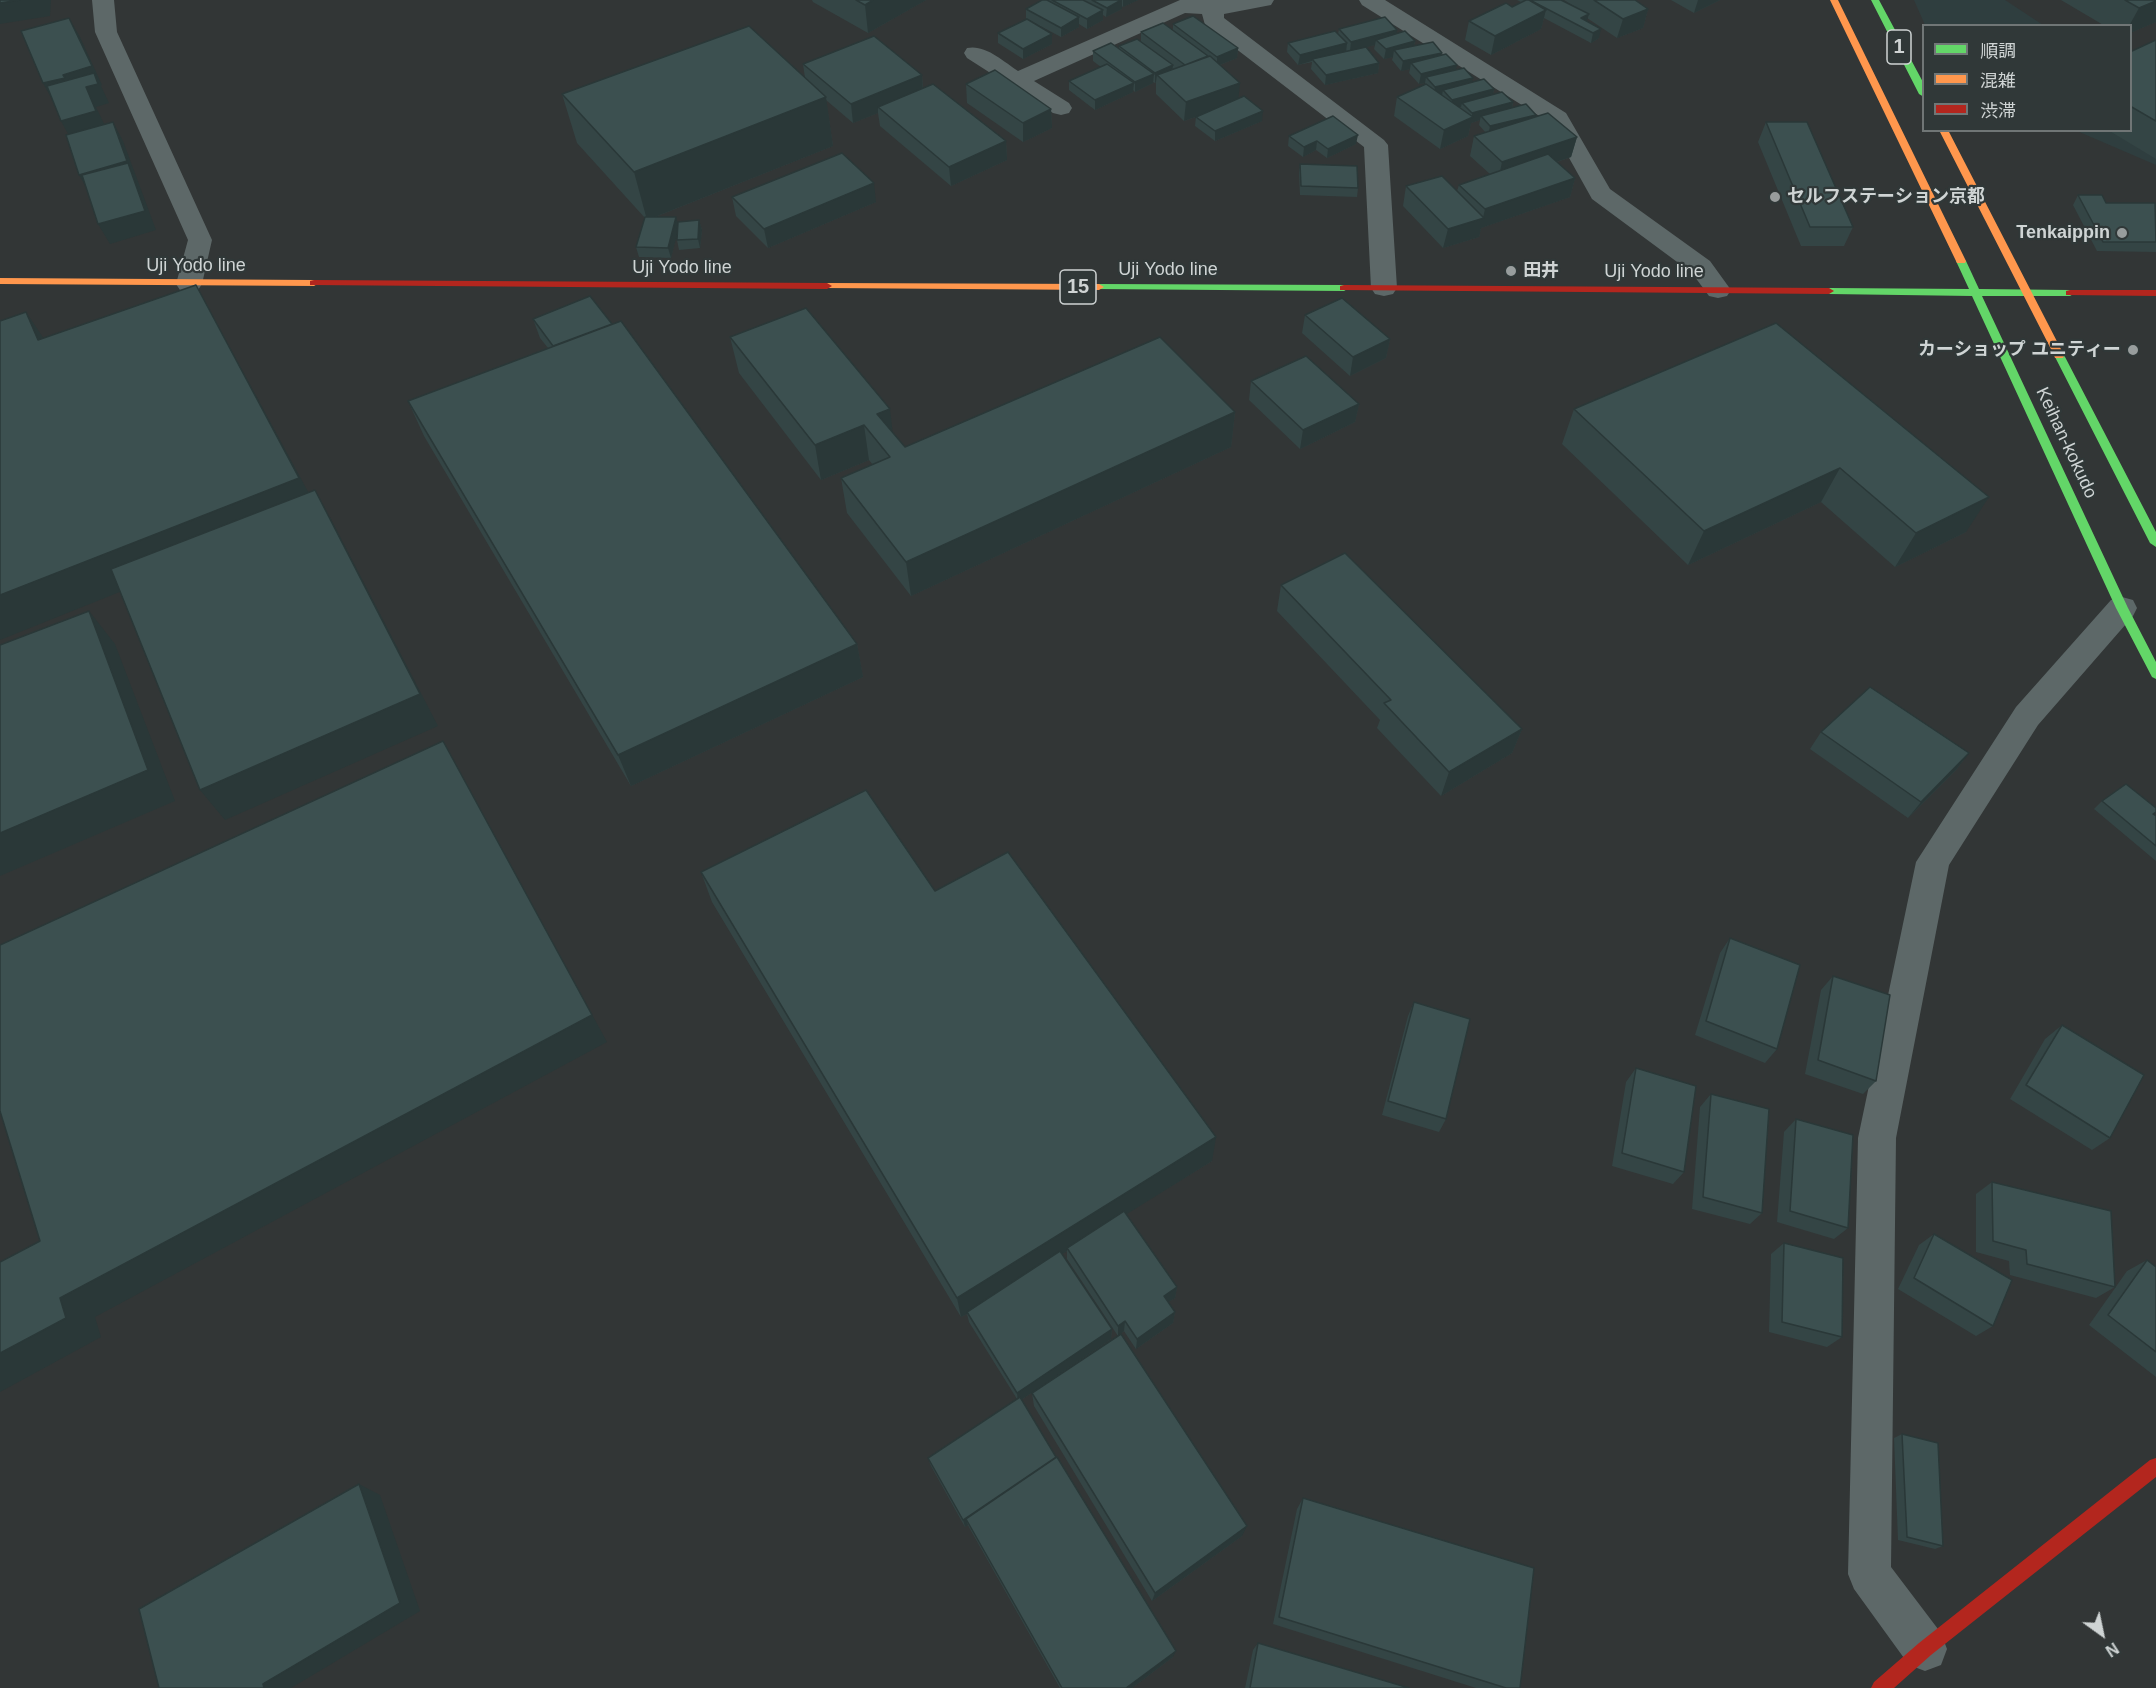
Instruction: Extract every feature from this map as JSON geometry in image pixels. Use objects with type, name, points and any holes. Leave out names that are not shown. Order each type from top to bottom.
[{"type":"main road","name":"Keihan-kokudo","points":[[1834,0],[1977,293],[2122,608],[2156,674]]},
{"type":"main road","name":"1","points":[[1875,0],[1922,92]]},
{"type":"main road","name":"Keihan-kokudo","points":[[1944,132],[2155,540]]},
{"type":"main road","name":"Uji Yodo line","points":[[0,281],[189,284],[2156,292]]},
{"type":"main road","points":[[1880,1688],[1925,1649],[2156,1466]]},
{"type":"street","points":[[103,0],[106,32],[200,240],[189,284]]},
{"type":"street","points":[[1016,80],[1182,6],[1263,0]]},
{"type":"street","points":[[1370,0],[1558,118],[1601,194],[1701,267],[1718,290]]},
{"type":"street","points":[[1211,4],[1213,20],[1376,145],[1384,288]]},
{"type":"street","points":[[975,53],[1061,108]]},
{"type":"street","points":[[1925,1649],[1869,1574],[1876,1138],[1933,862],[2027,716],[2122,608]]},
{"type":"shaded area","points":[[1914,0],[2005,0],[2041,24],[1925,24]]},
{"type":"shaded area","points":[[2156,49],[2156,165],[2079,132],[2132,132],[2132,124]]},
{"type":"building","points":[[0,0],[20,0],[0,3]]},
{"type":"building","points":[[856,0],[873,0],[865,5]]},
{"type":"building","points":[[1042,0],[1047,0],[1079,17],[1061,28],[1026,9]]},
{"type":"building","points":[[1052,0],[1083,0],[1103,10],[1087,19]]},
{"type":"building","points":[[1092,0],[1121,0],[1107,8]]},
{"type":"building","points":[[1526,0],[1546,10],[1495,36],[1469,21],[1506,3],[1512,7]]},
{"type":"building","points":[[1530,0],[1561,0],[1589,14],[1581,18],[1601,29],[1593,33]]},
{"type":"building","points":[[1594,0],[1635,0],[1648,9],[1623,19]]},
{"type":"building","points":[[2125,0],[2156,0],[2156,1],[2139,8]]},
{"type":"building","points":[[1193,16],[1238,48],[1217,57],[1173,24]]},
{"type":"building","points":[[1385,17],[1397,30],[1351,42],[1339,29]]},
{"type":"building","points":[[69,18],[92,66],[63,75],[65,78],[43,83],[21,31]]},
{"type":"building","points":[[1027,19],[1052,34],[1023,49],[998,33]]},
{"type":"building","points":[[1163,23],[1208,56],[1185,65],[1141,32]]},
{"type":"building","points":[[749,26],[826,97],[634,172],[562,94]]},
{"type":"building","points":[[1335,31],[1347,43],[1300,55],[1288,43]]},
{"type":"building","points":[[1405,31],[1415,41],[1386,49],[1376,40]]},
{"type":"building","points":[[874,36],[922,75],[851,104],[803,64]]},
{"type":"building","points":[[1137,39],[1173,65],[1155,73],[1119,46]]},
{"type":"building","points":[[2156,40],[2156,121],[2132,107],[2132,51]]},
{"type":"building","points":[[1433,42],[1442,53],[1403,61],[1394,50]]},
{"type":"building","points":[[1111,43],[1154,74],[1135,82],[1093,51]]},
{"type":"building","points":[[1366,47],[1379,63],[1326,75],[1312,59]]},
{"type":"building","points":[[1446,54],[1457,65],[1421,74],[1411,63]]},
{"type":"building","points":[[1210,56],[1240,83],[1186,102],[1157,75]]},
{"type":"building","points":[[1107,64],[1134,83],[1095,100],[1069,81]]},
{"type":"building","points":[[1464,68],[1473,78],[1435,87],[1426,77]]},
{"type":"building","points":[[995,70],[1051,109],[1023,123],[966,84]]},
{"type":"building","points":[[94,73],[98,84],[86,87],[96,111],[61,121],[47,86]]},
{"type":"building","points":[[1484,79],[1494,89],[1452,100],[1443,90]]},
{"type":"building","points":[[933,84],[1006,141],[949,167],[878,107]]},
{"type":"building","points":[[1426,84],[1473,117],[1444,130],[1397,97]]},
{"type":"building","points":[[1502,92],[1513,102],[1472,113],[1462,103]]},
{"type":"building","points":[[1244,96],[1263,111],[1215,131],[1196,117]]},
{"type":"building","points":[[1526,104],[1536,115],[1490,126],[1481,116]]},
{"type":"building","points":[[1548,113],[1577,137],[1502,162],[1474,136]]},
{"type":"building","points":[[1333,116],[1358,135],[1328,149],[1317,141],[1304,147],[1289,136]]},
{"type":"building","points":[[113,122],[127,161],[79,175],[66,135]]},
{"type":"building","points":[[1766,122],[1807,122],[1853,227],[1810,227]]},
{"type":"building","points":[[842,153],[874,183],[764,229],[732,197]]},
{"type":"building","points":[[1548,154],[1575,178],[1485,209],[1459,185]]},
{"type":"building","points":[[128,163],[145,211],[98,224],[82,175]]},
{"type":"building","points":[[1300,164],[1357,166],[1358,188],[1301,186]]},
{"type":"building","points":[[1442,176],[1484,218],[1448,229],[1406,186]]},
{"type":"building","points":[[2078,195],[2102,195],[2106,203],[2155,203],[2156,242],[2103,242]]},
{"type":"building","points":[[645,217],[676,217],[668,248],[636,247]]},
{"type":"building","points":[[699,220],[698,239],[677,240],[678,222]]},
{"type":"building","points":[[196,285],[299,478],[0,595],[0,321],[26,312],[38,340]]},
{"type":"building","points":[[590,296],[612,324],[553,346],[533,319]]},
{"type":"building","points":[[1342,298],[1390,339],[1353,357],[1305,315]]},
{"type":"building","points":[[806,308],[890,409],[877,414],[905,447],[1160,337],[1235,412],[906,562],[841,478],[890,457],[864,425],[815,445],[730,337]]},
{"type":"building","points":[[621,321],[857,644],[618,755],[408,401]]},
{"type":"building","points":[[1776,323],[1989,497],[1916,533],[1840,468],[1704,531],[1574,409]]},
{"type":"building","points":[[1306,356],[1359,404],[1303,430],[1251,381]]},
{"type":"building","points":[[315,490],[420,694],[200,790],[111,569]]},
{"type":"building","points":[[1345,553],[1522,729],[1449,772],[1384,703],[1391,700],[1281,585]]},
{"type":"building","points":[[89,611],[148,770],[0,833],[0,645]]},
{"type":"building","points":[[1870,687],[1969,753],[1921,802],[1821,732]]},
{"type":"building","points":[[443,741],[592,1015],[60,1298],[66,1318],[0,1353],[0,1262],[40,1241],[0,1111],[0,945]]},
{"type":"building","points":[[2126,784],[2156,808],[2153,814],[2156,816],[2156,846],[2102,801]]},
{"type":"building","points":[[866,790],[935,891],[1008,852],[1216,1137],[957,1298],[701,872]]},
{"type":"building","points":[[1730,938],[1800,965],[1777,1049],[1706,1021]]},
{"type":"building","points":[[1833,976],[1890,995],[1876,1081],[1818,1060]]},
{"type":"building","points":[[1414,1002],[1470,1019],[1446,1119],[1388,1101]]},
{"type":"building","points":[[2062,1025],[2144,1075],[2110,1138],[2026,1085]]},
{"type":"building","points":[[1636,1068],[1696,1086],[1684,1172],[1622,1153]]},
{"type":"building","points":[[1711,1094],[1769,1109],[1762,1213],[1703,1197]]},
{"type":"building","points":[[1796,1119],[1853,1135],[1848,1228],[1790,1211]]},
{"type":"building","points":[[1992,1182],[2111,1211],[2115,1287],[2027,1264],[2026,1250],[1993,1241]]},
{"type":"building","points":[[1124,1211],[1177,1287],[1164,1296],[1175,1312],[1137,1339],[1125,1321],[1118,1326],[1067,1248]]},
{"type":"building","points":[[1934,1234],[2012,1280],[1993,1326],[1914,1278]]},
{"type":"building","points":[[1784,1243],[1843,1258],[1842,1337],[1782,1322]]},
{"type":"building","points":[[1060,1251],[1112,1329],[1017,1393],[967,1312]]},
{"type":"building","points":[[2147,1260],[2156,1267],[2156,1352],[2108,1315]]},
{"type":"building","points":[[1121,1334],[1247,1526],[1155,1593],[1032,1393]]},
{"type":"building","points":[[1020,1397],[1056,1457],[963,1520],[928,1458]]},
{"type":"building","points":[[1902,1434],[1938,1443],[1943,1546],[1907,1537]]},
{"type":"building","points":[[1057,1457],[1176,1651],[1126,1688],[1062,1688],[966,1519]]},
{"type":"building","points":[[359,1484],[400,1603],[263,1684],[264,1688],[159,1688],[139,1609]]},
{"type":"building","points":[[1303,1498],[1534,1568],[1520,1688],[1506,1688],[1279,1617]]},
{"type":"building","points":[[1258,1643],[1409,1688],[1250,1688]]},
{"type":"traffic: fast","points":[[1875,0],[1922,90]]},
{"type":"traffic: fast","points":[[1961,261],[2122,608],[2156,674]]},
{"type":"traffic: fast","points":[[1099,287],[1344,288]]},
{"type":"traffic: fast","points":[[1829,291],[2070,293]]},
{"type":"traffic: fast","points":[[2059,355],[2156,543]]},
{"type":"traffic: slow","points":[[1834,0],[1961,261]]},
{"type":"traffic: slow","points":[[1944,132],[2059,355]]},
{"type":"traffic: slow","points":[[0,281],[314,283]]},
{"type":"traffic: slow","points":[[827,286],[1099,287]]},
{"type":"traffic: jam","points":[[314,283],[827,286]]},
{"type":"traffic: jam","points":[[1344,288],[1829,291]]},
{"type":"traffic: jam","points":[[2070,293],[2156,293]]},
{"type":"traffic: jam","points":[[1880,1688],[1925,1649],[2156,1466]]},
{"type":"place","name":"セルフステーション京都","points":[[1775,197]]},
{"type":"place","name":"Tenkaippin","points":[[2122,233]]},
{"type":"place","name":"田井","points":[[1511,271]]},
{"type":"place","name":"カーショップ ユニティー","points":[[2133,350]]}]
